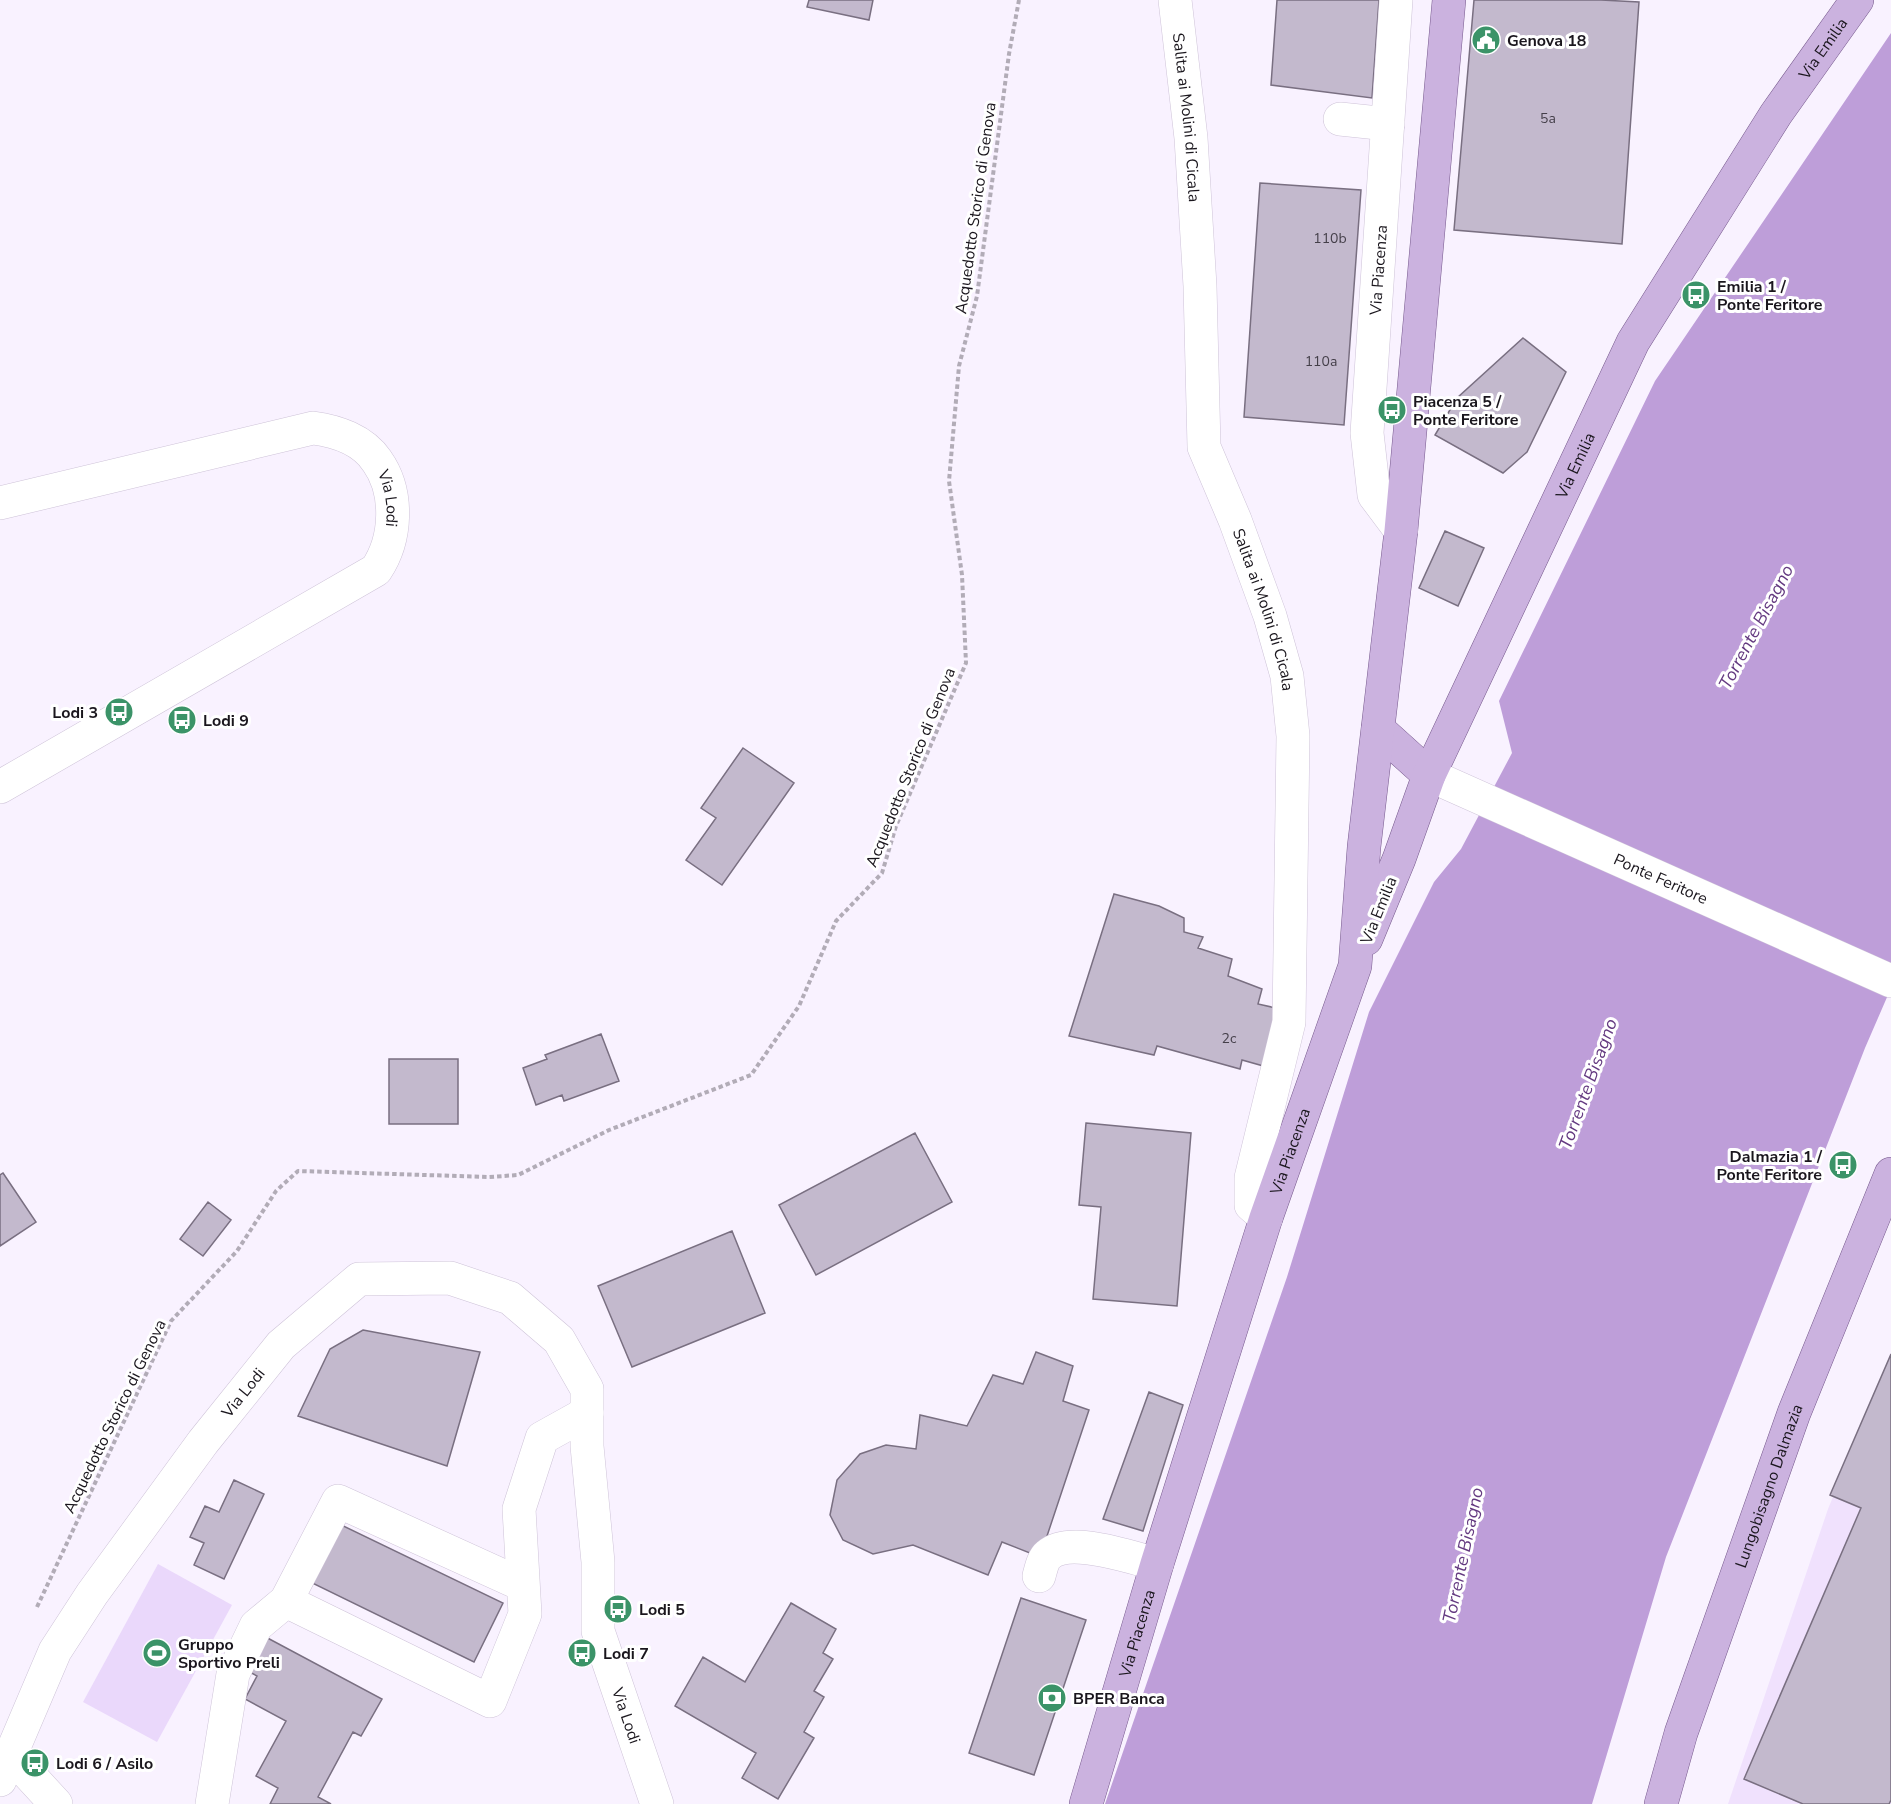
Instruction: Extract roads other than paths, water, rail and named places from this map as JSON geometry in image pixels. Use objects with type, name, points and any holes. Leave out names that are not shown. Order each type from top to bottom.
[{"type":"main road","name":"Via Piacenza","points":[[1086,1804],[1157,1564],[1266,1218],[1355,966],[1364,847],[1401,531],[1449,0]]},
{"type":"main road","name":"Via Emilia","points":[[1355,966],[1399,859],[1429,775],[1633,342],[1776,114],[1857,0]]},
{"type":"main road","points":[[1378,729],[1429,775]]},
{"type":"main road","name":"Lungobisagno Dalmazia","points":[[1662,1804],[1681,1732],[1794,1413],[1891,1174]]},
{"type":"street","name":"Salita ai Molini di Cicala","points":[[1175,0],[1191,138],[1200,286],[1204,447],[1235,520],[1270,616],[1287,676],[1293,736],[1289,1022],[1251,1178],[1251,1205],[1266,1218]]},
{"type":"street","name":"Via Piacenza","points":[[1396,0],[1367,433],[1374,495],[1401,531]]},
{"type":"street","points":[[1340,119],[1388,124]]},
{"type":"street","name":"Via Lodi","points":[[0,503],[313,428],[333,431],[353,440],[376,459],[386,477],[393,508],[387,548],[376,570],[0,787]]},
{"type":"street","name":"Ponte Feritore","points":[[1429,775],[1891,981]]},
{"type":"street","name":"Via Lodi","points":[[5,1768],[55,1651],[92,1594],[182,1471],[281,1345],[359,1278],[450,1278],[510,1298],[559,1340],[587,1389],[587,1446],[598,1562],[598,1631],[657,1804]]},
{"type":"street","points":[[286,1601],[490,1701],[525,1614],[519,1509],[542,1438],[587,1413]]},
{"type":"street","points":[[212,1804],[233,1674],[256,1626],[286,1601],[338,1501],[523,1585]]},
{"type":"street","points":[[1039,1576],[1046,1556],[1055,1550],[1068,1547],[1104,1551],[1157,1564]]},
{"type":"street","points":[[5,1768],[56,1804]]},
{"type":"water","name":"Torrente Bisagno","points":[[1891,33],[1891,988],[1865,1048],[1666,1557],[1592,1804],[1105,1804],[1287,1277],[1369,1012],[1434,882],[1461,849],[1512,753],[1499,701],[1655,381]]},
{"type":"place","name":"Genova 18","points":[[1486,40]]},
{"type":"place","name":"Emilia 1 / Ponte Feritore","points":[[1696,295]]},
{"type":"place","name":"Piacenza 5 / Ponte Feritore","points":[[1392,410]]},
{"type":"place","name":"Lodi 3","points":[[119,712]]},
{"type":"place","name":"Lodi 9","points":[[182,720]]},
{"type":"place","name":"Dalmazia 1 / Ponte Feritore","points":[[1843,1165]]},
{"type":"place","name":"Lodi 5","points":[[618,1609]]},
{"type":"place","name":"Gruppo Sportivo Preli","points":[[157,1653]]},
{"type":"place","name":"Lodi 7","points":[[582,1653]]},
{"type":"place","name":"BPER Banca","points":[[1052,1698]]},
{"type":"place","name":"Lodi 6 / Asilo","points":[[35,1763]]}]
